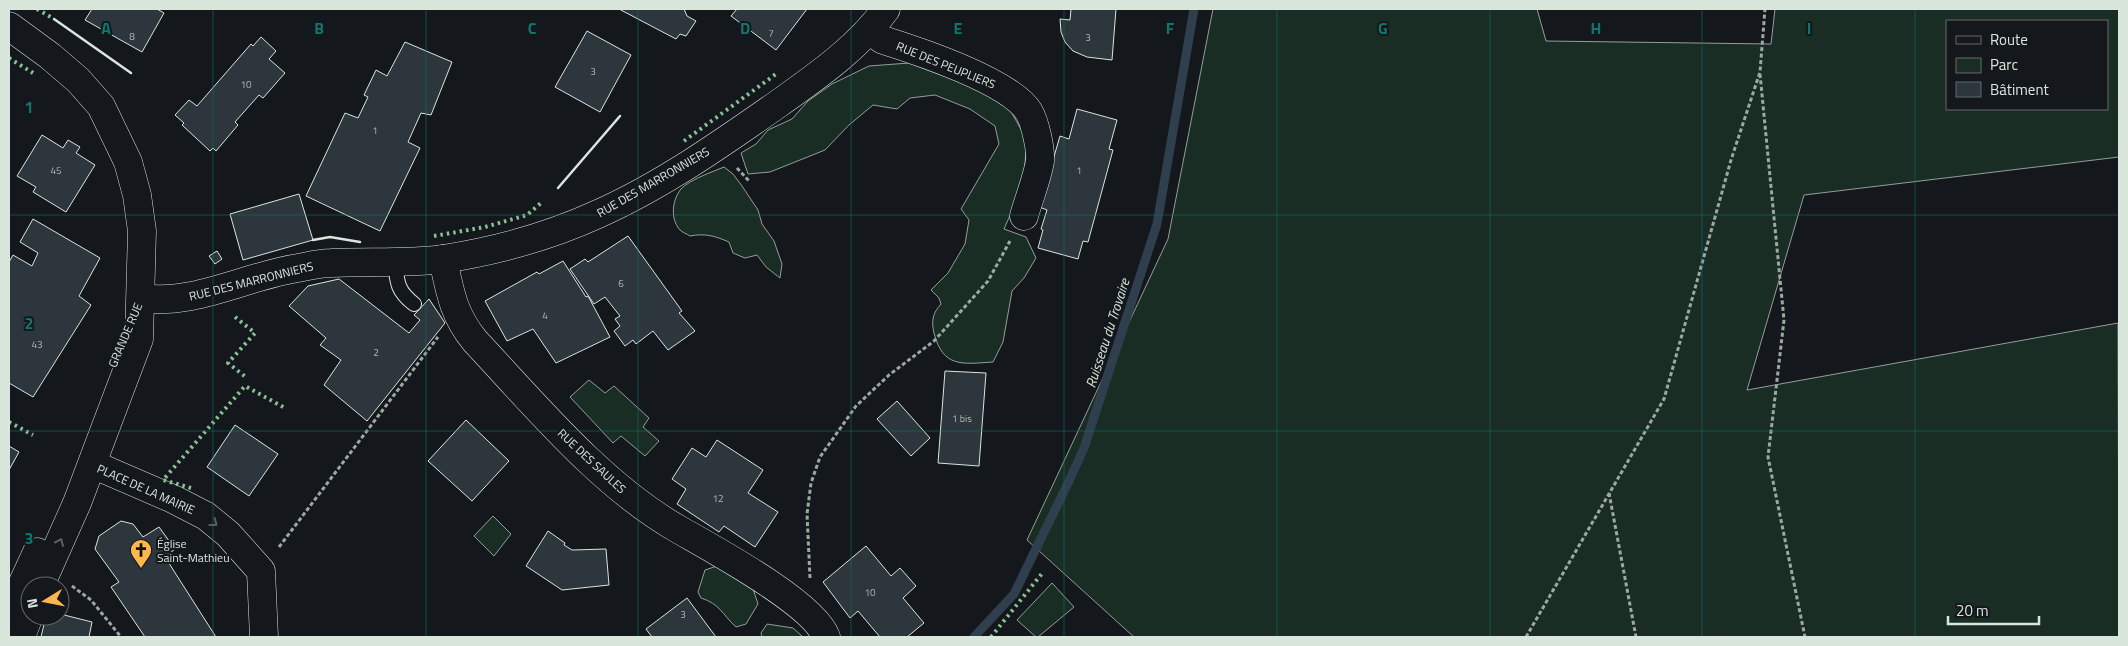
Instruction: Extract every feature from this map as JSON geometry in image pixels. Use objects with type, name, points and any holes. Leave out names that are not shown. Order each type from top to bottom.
[{"type":"street","name":"RUE DES MARRONNIERS","points":[[141,298],[159,301],[194,295],[287,270],[328,263],[443,259],[555,231],[598,214],[631,197],[738,132],[818,74],[870,31],[886,9]]},
{"type":"street","name":"GRANDE RUE","points":[[9,26],[50,56],[78,80],[100,106],[128,162],[137,195],[142,231],[141,298],[130,318],[73,467],[9,613]]},
{"type":"street","name":"RUE DES PEUPLIERS","points":[[870,31],[883,40],[989,80],[1013,96],[1029,112],[1035,128],[1040,160],[1024,216]]},
{"type":"street","name":"RUE DES SAULES","points":[[443,259],[454,305],[462,324],[475,341],[564,436],[640,505],[677,528],[712,546],[803,607],[826,637]]},
{"type":"street","points":[[44,576],[92,464],[139,339],[141,298]]},
{"type":"street","name":"PLACE DE LA MAIRIE","points":[[92,464],[173,499],[206,516],[228,534],[261,571]]},
{"type":"street","points":[[261,571],[264,637]]},
{"type":"lane","points":[[395,262],[396,282],[403,295],[414,304]]},
{"type":"path","points":[[1765,9],[1760,72],[1784,320],[1768,457],[1805,637]]},
{"type":"path","points":[[1526,637],[1664,399],[1732,160],[1760,72]]},
{"type":"path","points":[[803,607],[811,585],[807,514],[811,483],[820,457],[856,406],[890,375],[934,341],[988,281],[1024,216]]},
{"type":"path","points":[[261,571],[445,328],[462,324]]},
{"type":"path","points":[[1609,492],[1636,637]]},
{"type":"path","points":[[70,585],[91,600],[121,637]]},
{"type":"green space","points":[[1213,9],[1537,9],[1546,41],[1771,44],[1775,9],[2119,9],[2119,157],[1804,195],[1747,390],[2118,323],[2119,637],[1134,637],[1027,540],[1168,239]]},
{"type":"green space","points":[[909,63],[1004,99],[1027,140],[1023,186],[1004,229],[1026,237],[1036,258],[1024,278],[1012,291],[1003,342],[993,362],[963,363],[948,358],[943,353],[934,333],[933,324],[934,314],[941,304],[939,298],[931,290],[948,273],[965,244],[969,220],[961,209],[999,144],[995,126],[970,109],[935,95],[910,98],[897,109],[873,105],[849,125],[825,150],[770,172],[748,174],[741,153],[756,144],[768,130],[792,119],[808,101],[832,84],[869,66]]},
{"type":"green space","points":[[724,167],[733,174],[742,186],[758,210],[762,224],[774,241],[782,264],[780,278],[766,267],[757,255],[745,258],[733,253],[729,242],[710,236],[690,236],[681,231],[677,226],[673,210],[681,189],[695,179]]},
{"type":"green space","points":[[589,380],[605,393],[614,386],[649,418],[643,427],[659,441],[645,456],[621,436],[613,443],[570,397]]},
{"type":"green space","points":[[493,516],[511,534],[494,556],[474,536]]},
{"type":"green space","points":[[717,566],[752,586],[758,604],[746,624],[736,627],[717,606],[701,598],[698,592],[705,570]]},
{"type":"green space","points":[[1052,583],[1074,607],[1036,637],[1017,620]]},
{"type":"green space","points":[[767,624],[793,628],[803,637],[762,637],[761,633]]},
{"type":"building","points":[[92,9],[157,9],[164,13],[142,52],[85,20]]},
{"type":"building","points":[[619,9],[684,9],[687,16],[696,21],[686,36],[680,34],[676,39]]},
{"type":"building","points":[[737,9],[807,9],[776,50],[731,16]]},
{"type":"building","points":[[1071,9],[1116,9],[1112,60],[1087,57],[1073,51],[1065,42],[1061,32],[1060,19],[1070,20]]},
{"type":"building","points":[[587,31],[631,55],[600,112],[555,87]]},
{"type":"building","points":[[261,37],[276,51],[269,59],[285,73],[263,98],[259,95],[235,122],[238,125],[216,151],[213,148],[210,151],[182,125],[184,123],[175,115],[189,100],[197,106],[251,44],[253,46]]},
{"type":"building","points":[[405,42],[452,62],[431,115],[421,113],[408,142],[420,148],[380,231],[306,196],[345,113],[358,118],[368,97],[364,95],[376,70],[387,76]]},
{"type":"building","points":[[1077,109],[1117,120],[1109,149],[1113,150],[1088,242],[1083,241],[1078,259],[1038,248],[1047,210],[1037,206],[1044,191],[1060,136],[1069,139]]},
{"type":"building","points":[[42,135],[63,148],[68,140],[80,147],[76,153],[95,165],[66,212],[33,192],[36,187],[17,176]]},
{"type":"building","points":[[299,194],[313,240],[243,260],[230,214]]},
{"type":"building","points":[[33,219],[100,258],[79,296],[91,305],[33,397],[9,383],[9,262],[13,255],[32,266],[38,253],[20,242]]},
{"type":"building","points":[[628,236],[682,311],[679,313],[695,331],[668,350],[653,331],[636,344],[633,340],[625,346],[614,331],[620,326],[615,319],[620,316],[605,297],[594,304],[570,269],[585,259],[588,262]]},
{"type":"building","points":[[217,251],[222,259],[215,264],[209,256]]},
{"type":"building","points":[[563,261],[586,297],[588,296],[610,337],[556,363],[533,329],[507,341],[485,301],[537,272],[539,274]]},
{"type":"building","points":[[339,279],[409,333],[420,320],[414,315],[429,299],[445,323],[367,421],[324,385],[341,360],[320,345],[326,338],[289,306],[308,286]]},
{"type":"building","points":[[945,371],[986,373],[979,466],[938,463]]},
{"type":"building","points":[[897,401],[930,438],[911,456],[877,419]]},
{"type":"building","points":[[466,420],[509,461],[472,501],[428,461]]},
{"type":"building","points":[[235,425],[278,454],[249,496],[207,467]]},
{"type":"building","points":[[717,440],[763,470],[748,493],[778,512],[755,547],[724,526],[719,532],[677,504],[686,489],[672,479],[692,448],[706,457]]},
{"type":"building","points":[[9,446],[19,452],[9,470]]},
{"type":"building","name":"Église Saint-Mathieu","points":[[121,521],[133,524],[143,537],[159,527],[175,549],[165,557],[216,637],[145,637],[111,587],[119,582],[95,549],[99,536]]},
{"type":"building","points":[[548,531],[572,550],[606,549],[609,585],[562,590],[526,566]]},
{"type":"building","points":[[866,546],[891,576],[900,568],[916,586],[903,598],[924,623],[907,637],[880,637],[858,611],[850,618],[823,582]]},
{"type":"building","points":[[687,598],[716,637],[652,637],[646,629]]},
{"type":"building","points":[[70,616],[92,622],[89,637],[41,637],[44,626],[70,626]]},
{"type":"waterway","name":"Ruisseau du Trovaire","points":[[974,637],[1014,594],[1084,448],[1157,224],[1194,9]]},
{"type":"hedge","points":[[37,9],[54,19]]},
{"type":"hedge","points":[[9,58],[33,73]]},
{"type":"hedge","points":[[684,141],[776,74]]},
{"type":"hedge","points":[[434,236],[485,227],[527,215],[541,203]]},
{"type":"hedge","points":[[235,317],[255,333],[228,363],[247,378]]},
{"type":"hedge","points":[[191,488],[163,480],[245,386],[285,408]]},
{"type":"hedge","points":[[9,422],[33,435]]},
{"type":"hedge","points":[[991,637],[1044,571]]},
{"type":"wall","points":[[54,19],[131,73]]},
{"type":"wall","points":[[558,188],[620,116]]},
{"type":"wall","points":[[313,240],[330,237],[360,242]]},
{"type":"place","name":"Église Saint-Mathieu","points":[[141,569]]}]
